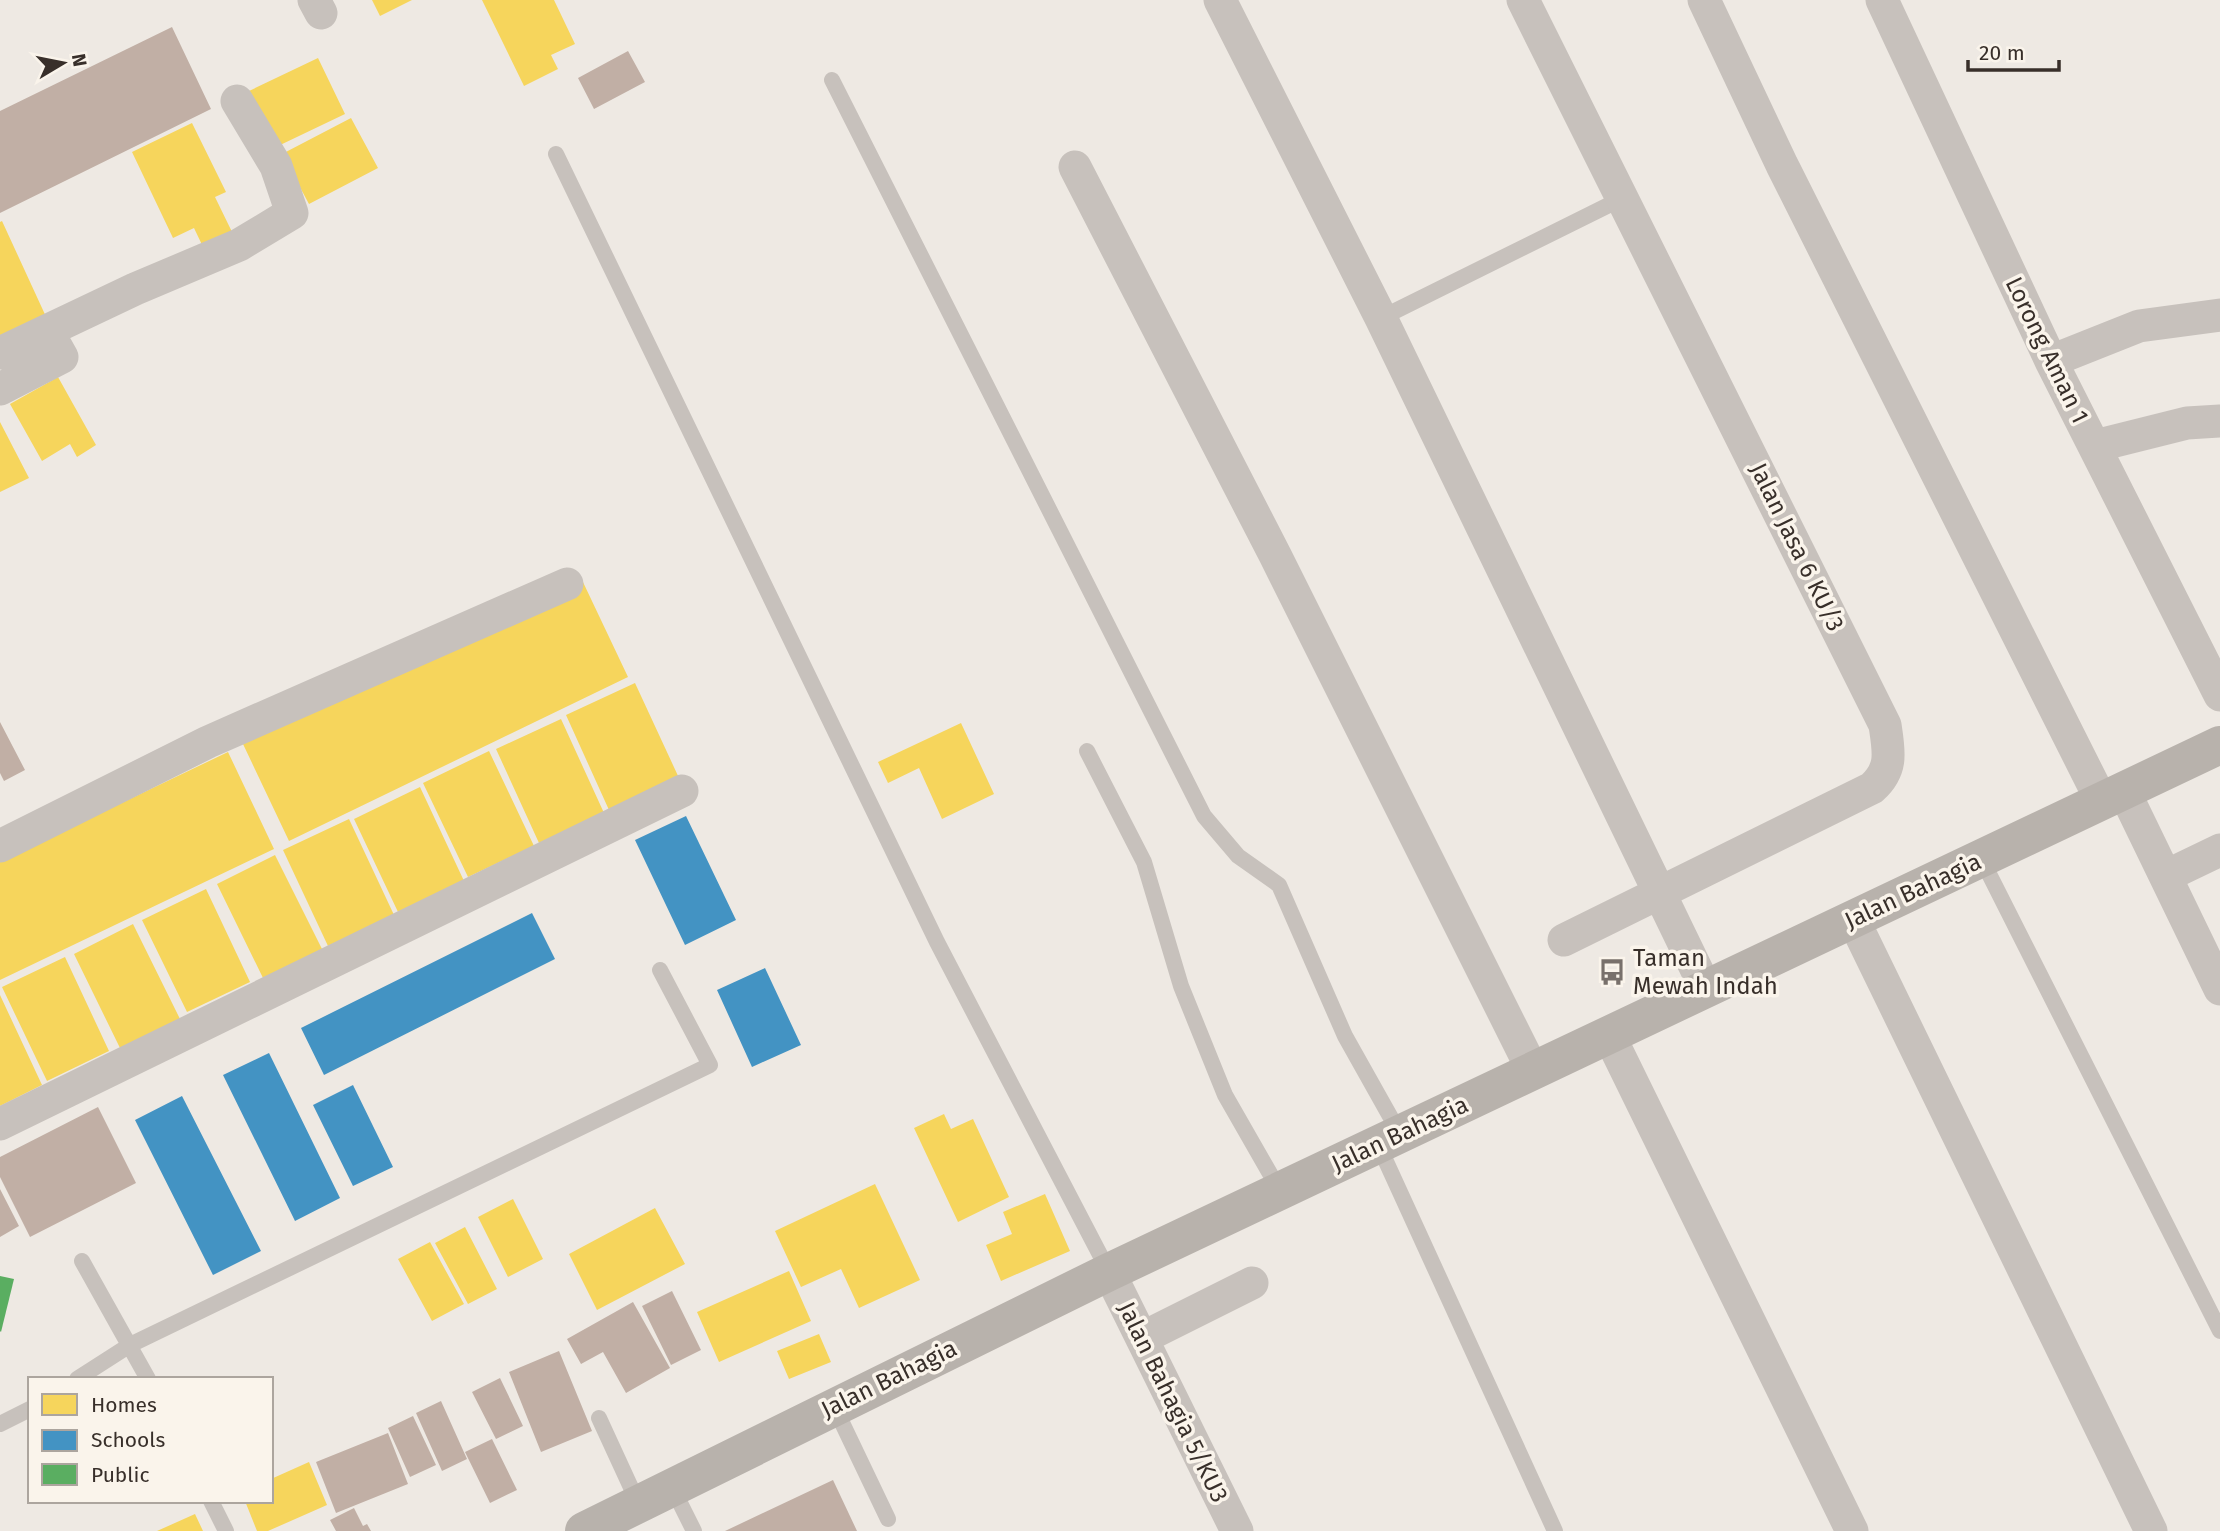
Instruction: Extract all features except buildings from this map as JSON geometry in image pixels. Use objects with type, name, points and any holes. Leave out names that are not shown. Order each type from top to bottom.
[{"type":"street","points":[[1220,0],[1381,318],[1706,989]]},
{"type":"street","name":"Jalan Jasa 6 KU/3","points":[[1523,0],[1885,725],[1889,751],[1885,776],[1872,788],[1564,940]]},
{"type":"street","points":[[1704,0],[1782,165],[2113,796],[2166,876],[2220,989]]},
{"type":"street","name":"Lorong Aman 1","points":[[1882,0],[2051,360],[2220,695]]},
{"type":"street","points":[[0,353],[135,289],[239,245],[292,213],[276,166],[237,101]]},
{"type":"street","points":[[1075,167],[1276,555],[1533,1071]]},
{"type":"street","points":[[2051,360],[2139,327],[2220,315]]},
{"type":"street","points":[[0,389],[62,357],[48,332]]},
{"type":"street","points":[[2095,446],[2187,423],[2220,421]]},
{"type":"street","points":[[0,846],[208,742],[567,584]]},
{"type":"street","name":"Jalan Bahagia","points":[[584,1531],[1109,1272],[2220,745]]},
{"type":"street","points":[[0,1124],[682,792]]},
{"type":"street","points":[[2166,876],[2220,850]]},
{"type":"street","points":[[1853,919],[2151,1531]]},
{"type":"street","points":[[1609,1035],[1852,1531]]},
{"type":"street","name":"Jalan Bahagia 5/KU3","points":[[1109,1272],[1237,1531]]},
{"type":"street","points":[[1142,1338],[1252,1283]]},
{"type":"lane","points":[[832,80],[1204,816],[1238,856],[1279,886],[1555,1531]]},
{"type":"lane","points":[[556,154],[937,942],[1109,1272]]},
{"type":"lane","points":[[1381,318],[1623,198]]},
{"type":"lane","points":[[1087,751],[1144,862],[1181,986],[1225,1095],[1280,1191]]},
{"type":"lane","points":[[1981,859],[2220,1331]]},
{"type":"lane","points":[[80,1377],[130,1345],[710,1065],[660,970]]},
{"type":"lane","points":[[82,1261],[147,1377]]},
{"type":"lane","points":[[834,1406],[888,1519]]},
{"type":"lane","points":[[0,1424],[28,1410]]},
{"type":"lane","points":[[599,1419],[639,1505]]},
{"type":"lane","points":[[673,1487],[694,1531]]},
{"type":"lane","points":[[212,1503],[226,1531]]},
{"type":"place","name":"Taman Mewah Indah","points":[[1612,972]]}]
